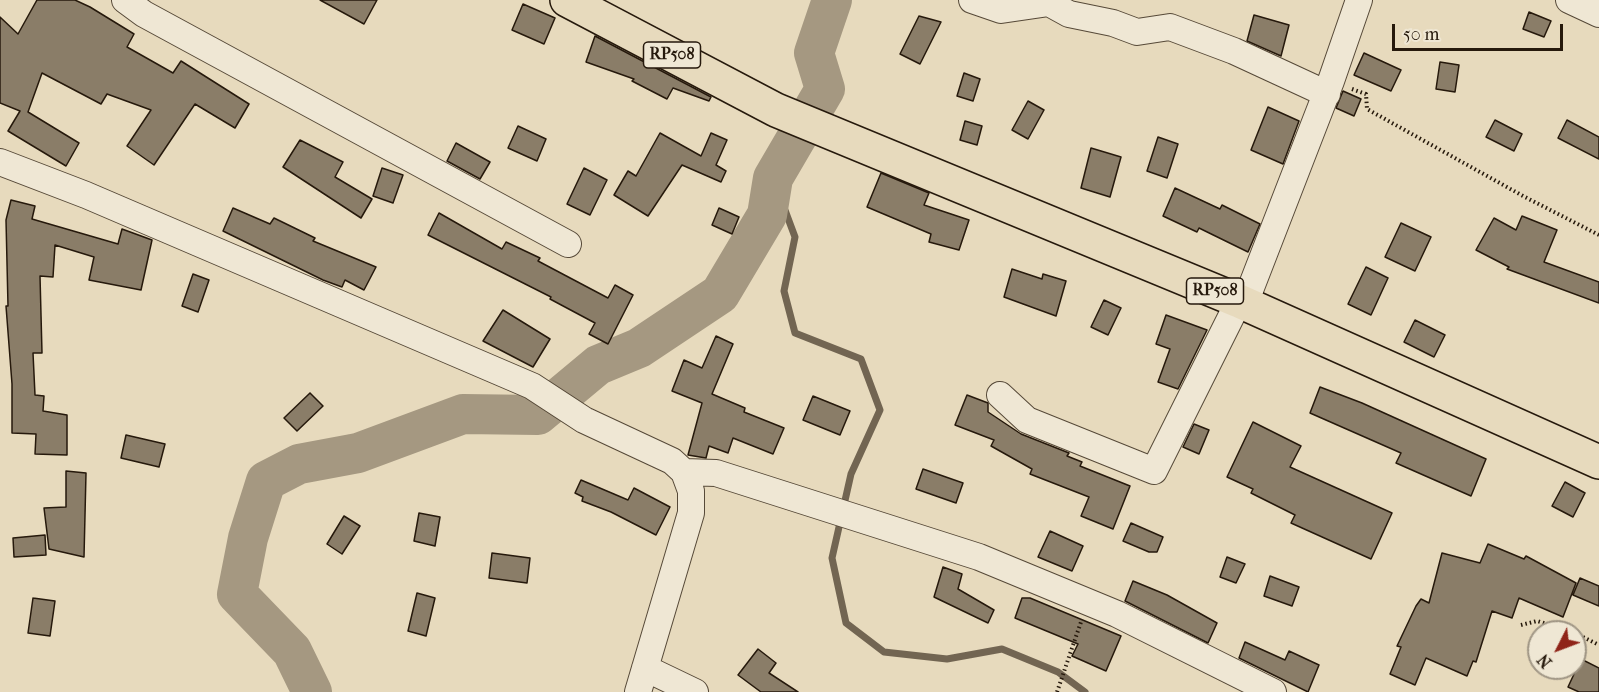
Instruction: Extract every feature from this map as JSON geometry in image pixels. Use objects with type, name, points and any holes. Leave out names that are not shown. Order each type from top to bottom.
[{"type":"main road","name":"RP508","points":[[567,0],[776,110],[1242,302],[1599,462]]},
{"type":"street","points":[[125,0],[144,14],[568,244]]},
{"type":"street","points":[[972,0],[1001,10],[1049,3],[1069,14],[1113,23],[1137,32],[1170,27],[1329,87]]},
{"type":"street","points":[[1000,395],[1027,420],[1154,471],[1242,302],[1329,87],[1359,0]]},
{"type":"street","points":[[1569,0],[1599,14]]},
{"type":"street","points":[[0,162],[86,195],[532,386],[584,420],[672,461],[684,472],[691,491],[692,513],[641,680],[695,692]]},
{"type":"street","points":[[684,472],[716,473],[979,557],[1089,602],[1273,692]]},
{"type":"path","points":[[1329,87],[1366,94],[1367,109],[1599,235]]},
{"type":"path","points":[[1057,692],[1089,602]]},
{"type":"path","points":[[1521,625],[1527,624]]},
{"type":"building","points":[[37,0],[75,0],[90,7],[134,34],[127,47],[173,73],[181,61],[249,104],[235,128],[195,104],[154,165],[127,146],[151,110],[107,94],[101,104],[42,73],[28,112],[79,143],[66,166],[8,131],[20,111],[0,103],[0,17],[18,34]]},
{"type":"building","points":[[320,0],[377,0],[364,24]]},
{"type":"building","points":[[523,4],[555,18],[544,44],[512,30]]},
{"type":"building","points":[[1529,12],[1551,21],[1544,37],[1523,29]]},
{"type":"building","points":[[1254,15],[1289,25],[1281,56],[1247,41]]},
{"type":"building","points":[[919,16],[941,22],[920,64],[900,54]]},
{"type":"building","points":[[595,36],[711,97],[709,101],[673,88],[667,99],[632,81],[634,79],[586,62]]},
{"type":"building","points":[[1364,53],[1401,70],[1391,91],[1354,75]]},
{"type":"building","points":[[1440,62],[1459,65],[1455,92],[1436,89]]},
{"type":"building","points":[[964,73],[980,79],[973,101],[957,96]]},
{"type":"building","points":[[1343,91],[1361,99],[1354,116],[1336,108]]},
{"type":"building","points":[[1028,101],[1044,110],[1028,139],[1012,130]]},
{"type":"building","points":[[1268,107],[1299,121],[1283,164],[1251,150]]},
{"type":"building","points":[[1495,120],[1522,134],[1514,151],[1486,137]]},
{"type":"building","points":[[1567,120],[1599,137],[1599,159],[1558,138]]},
{"type":"building","points":[[965,121],[982,126],[977,145],[960,140]]},
{"type":"building","points":[[518,126],[546,139],[537,161],[508,148]]},
{"type":"building","points":[[660,133],[701,156],[711,133],[727,140],[716,165],[726,171],[721,182],[682,165],[648,216],[614,195],[628,171],[636,176]]},
{"type":"building","points":[[1158,137],[1178,144],[1167,178],[1147,171]]},
{"type":"building","points":[[300,140],[343,162],[335,177],[372,199],[361,218],[283,167]]},
{"type":"building","points":[[456,143],[490,162],[480,179],[447,161]]},
{"type":"building","points":[[1091,148],[1121,157],[1110,197],[1081,188]]},
{"type":"building","points":[[382,168],[403,175],[393,203],[373,196]]},
{"type":"building","points":[[584,168],[607,180],[590,215],[567,204]]},
{"type":"building","points":[[881,173],[929,193],[924,205],[969,220],[959,250],[929,242],[931,234],[867,207]]},
{"type":"building","points":[[1175,188],[1220,209],[1222,205],[1260,224],[1248,252],[1199,228],[1197,232],[1163,216]]},
{"type":"building","points":[[11,200],[35,206],[32,219],[118,244],[122,229],[152,240],[141,290],[89,280],[94,257],[55,245],[53,277],[40,276],[42,353],[33,353],[35,395],[44,396],[43,411],[67,415],[67,455],[35,454],[36,434],[12,433],[12,384],[6,306],[8,306],[6,220]]},
{"type":"building","points":[[233,208],[270,224],[274,218],[315,238],[313,241],[376,267],[364,290],[345,280],[342,287],[323,280],[223,231]]},
{"type":"building","points":[[719,208],[739,217],[732,234],[712,225]]},
{"type":"building","points":[[439,213],[502,249],[506,242],[540,258],[538,261],[608,298],[615,285],[633,295],[608,344],[589,334],[595,323],[550,299],[551,297],[428,235]]},
{"type":"building","points":[[1522,216],[1557,230],[1544,262],[1599,282],[1599,303],[1507,269],[1509,267],[1476,250],[1494,218],[1516,230]]},
{"type":"building","points":[[1401,223],[1431,237],[1415,271],[1385,257]]},
{"type":"building","points":[[1366,267],[1388,278],[1371,315],[1348,304]]},
{"type":"building","points":[[1012,269],[1042,279],[1043,274],[1066,281],[1056,316],[1004,297]]},
{"type":"building","points":[[193,274],[209,280],[198,312],[182,306]]},
{"type":"building","points":[[1104,300],[1121,308],[1108,335],[1091,327]]},
{"type":"building","points":[[503,310],[550,339],[533,367],[483,341]]},
{"type":"building","points":[[1166,315],[1207,330],[1178,389],[1158,382],[1170,349],[1156,344]]},
{"type":"building","points":[[1415,320],[1445,335],[1434,357],[1404,342]]},
{"type":"building","points":[[716,336],[733,344],[712,394],[745,408],[744,412],[784,428],[773,454],[733,438],[728,453],[709,446],[706,458],[688,455],[702,403],[672,391],[684,360],[702,368]]},
{"type":"building","points":[[1320,387],[1362,403],[1486,459],[1471,496],[1396,463],[1401,453],[1310,413]]},
{"type":"building","points":[[310,393],[323,406],[297,431],[284,418]]},
{"type":"building","points":[[967,395],[988,403],[988,412],[1021,434],[1069,453],[1067,456],[1082,462],[1080,466],[1130,486],[1113,529],[1081,516],[1089,497],[1030,474],[1032,469],[991,446],[994,440],[955,425]]},
{"type":"building","points":[[813,396],[850,411],[840,435],[803,420]]},
{"type":"building","points":[[1253,422],[1301,446],[1290,467],[1392,513],[1371,559],[1291,523],[1295,515],[1251,493],[1253,489],[1227,477]]},
{"type":"building","points":[[1194,424],[1209,430],[1199,454],[1183,447]]},
{"type":"building","points":[[126,435],[165,444],[159,467],[121,458]]},
{"type":"building","points":[[923,469],[963,483],[956,503],[916,489]]},
{"type":"building","points":[[66,471],[86,473],[84,557],[49,549],[44,508],[66,507]]},
{"type":"building","points":[[581,480],[628,500],[634,488],[670,507],[656,535],[611,512],[582,501],[583,497],[575,493]]},
{"type":"building","points":[[1565,482],[1585,493],[1573,517],[1552,506]]},
{"type":"building","points":[[419,513],[440,517],[435,546],[414,541]]},
{"type":"building","points":[[344,516],[360,526],[342,554],[327,544]]},
{"type":"building","points":[[1131,523],[1163,537],[1157,552],[1149,552],[1123,541]]},
{"type":"building","points":[[1050,531],[1083,546],[1072,571],[1038,557]]},
{"type":"building","points":[[45,535],[46,555],[14,557],[13,538]]},
{"type":"building","points":[[1488,544],[1524,559],[1526,556],[1576,583],[1563,617],[1519,598],[1512,618],[1492,611],[1476,662],[1473,661],[1467,676],[1426,658],[1415,685],[1390,674],[1401,647],[1397,646],[1416,606],[1421,599],[1429,603],[1442,553],[1480,563]]},
{"type":"building","points":[[492,553],[530,558],[527,583],[489,578]]},
{"type":"building","points":[[1227,557],[1245,564],[1236,583],[1220,577]]},
{"type":"building","points":[[943,567],[962,574],[958,589],[994,610],[988,623],[934,597]]},
{"type":"building","points":[[1270,576],[1299,587],[1292,606],[1264,596]]},
{"type":"building","points":[[1580,578],[1599,586],[1599,606],[1573,595]]},
{"type":"building","points":[[1133,581],[1167,595],[1217,623],[1208,643],[1125,601]]},
{"type":"building","points":[[417,593],[435,598],[426,636],[408,631]]},
{"type":"building","points":[[33,598],[55,601],[50,636],[28,633]]},
{"type":"building","points":[[1022,598],[1030,598],[1121,636],[1106,671],[1072,656],[1078,644],[1015,618]]},
{"type":"building","points":[[1245,642],[1285,660],[1289,651],[1319,665],[1308,692],[1239,658]]},
{"type":"building","points":[[758,649],[776,663],[769,673],[798,692],[761,692],[738,675]]},
{"type":"building","points":[[1587,662],[1599,668],[1599,692],[1579,692],[1568,687],[1571,680],[1587,680]]},
{"type":"waterway","points":[[312,692],[292,651],[237,594],[248,538],[266,481],[299,464],[358,453],[463,414],[538,415],[598,365],[639,348],[720,294],[767,215],[773,178],[825,89],[814,53],[832,0]]},
{"type":"waterway","points":[[773,178],[795,237],[784,291],[795,333],[861,359],[880,410],[851,474],[832,558],[846,623],[884,652],[947,659],[1002,649],[1058,672],[1085,692]]}]
